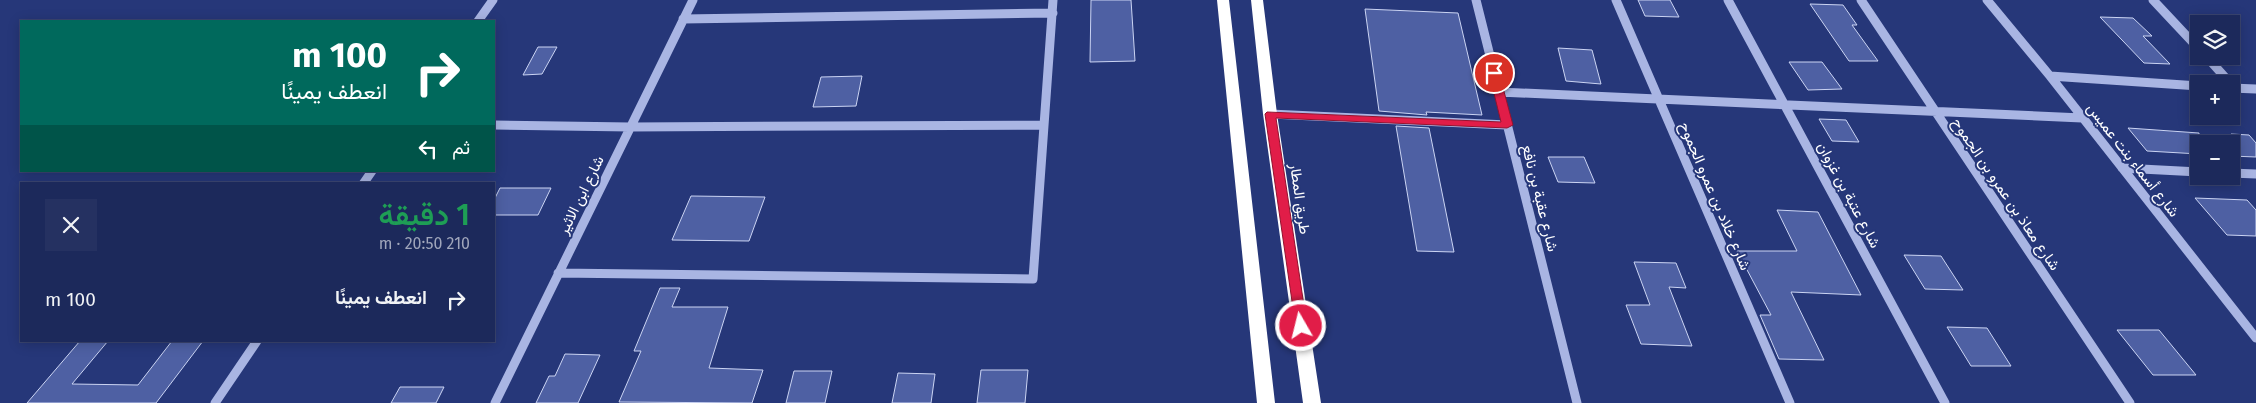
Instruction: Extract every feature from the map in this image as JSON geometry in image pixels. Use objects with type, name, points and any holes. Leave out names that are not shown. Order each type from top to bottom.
[{"type":"highway","points":[[1223,0],[1266,403]]},
{"type":"highway","name":"طريق المطار","points":[[1257,0],[1270,114],[1312,403]]},
{"type":"street","points":[[479,20],[492,0]]},
{"type":"street","name":"شارع ابن الاثير","points":[[495,403],[693,0]]},
{"type":"street","points":[[558,273],[1033,279],[1054,0]]},
{"type":"street","name":"شارع عقبة بن نافع","points":[[1476,0],[1577,403]]},
{"type":"street","name":"شارع خلاد بن عمرو الجموح","points":[[1616,0],[1790,403]]},
{"type":"street","name":"شارع عتبة بن غزوان","points":[[1728,0],[1945,403]]},
{"type":"street","name":"شارع معاذ بن عمرو بن الجموح","points":[[1861,0],[2130,403]]},
{"type":"street","name":"شارع أسماء بنت عميس","points":[[1986,0],[2050,76],[2256,338]]},
{"type":"street","points":[[2153,0],[2190,39]]},
{"type":"street","points":[[684,19],[1052,13]]},
{"type":"street","points":[[2214,65],[2222,75]]},
{"type":"street","points":[[2050,76],[2190,85]]},
{"type":"street","points":[[2240,87],[2256,89]]},
{"type":"street","points":[[1499,92],[2082,118]]},
{"type":"street","points":[[1270,114],[1507,125]]},
{"type":"street","points":[[495,125],[630,127],[1044,125]]},
{"type":"street","points":[[2122,168],[2190,172]]},
{"type":"street","points":[[2240,173],[2256,174]]},
{"type":"street","points":[[215,403],[256,342]]},
{"type":"building","points":[[1091,0],[1131,0],[1135,61],[1090,62]]},
{"type":"building","points":[[1638,0],[1670,0],[1679,17],[1645,16]]},
{"type":"building","points":[[1810,4],[1843,5],[1857,25],[1852,25],[1878,61],[1849,61]]},
{"type":"building","points":[[1365,9],[1458,13],[1482,115],[1426,112],[1427,115],[1379,111]]},
{"type":"building","points":[[2100,17],[2133,18],[2152,36],[2143,36],[2170,64],[2144,63]]},
{"type":"building","points":[[538,47],[557,47],[542,74],[523,75]]},
{"type":"building","points":[[1558,48],[1592,50],[1601,84],[1566,81]]},
{"type":"building","points":[[1789,62],[1822,62],[1842,89],[1808,90]]},
{"type":"building","points":[[862,76],[856,106],[813,107],[821,77]]},
{"type":"building","points":[[1819,119],[1846,120],[1859,142],[1832,141]]},
{"type":"building","points":[[1396,126],[1429,128],[1454,252],[1417,251]]},
{"type":"building","points":[[2128,128],[2199,133],[2199,135],[2190,135],[2190,153],[2147,151]]},
{"type":"building","points":[[2231,134],[2249,135],[2256,143],[2256,157],[2240,156],[2240,135]]},
{"type":"building","points":[[1548,157],[1584,157],[1595,183],[1558,182]]},
{"type":"building","points":[[500,188],[551,188],[538,215],[495,215],[495,198]]},
{"type":"building","points":[[691,196],[765,197],[749,241],[672,240]]},
{"type":"building","points":[[2195,198],[2247,200],[2256,210],[2256,236],[2227,235]]},
{"type":"building","points":[[1777,210],[1818,212],[1861,295],[1791,292],[1824,360],[1779,359],[1760,315],[1771,315],[1737,251],[1797,251]]},
{"type":"building","points":[[1904,255],[1941,256],[1963,290],[1925,289]]},
{"type":"building","points":[[1634,262],[1676,263],[1686,288],[1669,287],[1692,346],[1641,344],[1626,305],[1650,305]]},
{"type":"building","points":[[660,288],[680,288],[672,307],[728,307],[709,368],[763,370],[752,403],[619,402],[641,351],[634,351]]},
{"type":"building","points":[[1947,327],[1987,328],[2011,366],[1971,366]]},
{"type":"building","points":[[2117,330],[2159,330],[2196,375],[2153,375]]},
{"type":"building","points":[[79,342],[107,342],[72,384],[138,385],[171,342],[202,342],[156,403],[27,403]]},
{"type":"building","points":[[565,354],[600,355],[578,403],[536,403],[549,376],[555,376]]},
{"type":"building","points":[[981,370],[1028,370],[1025,403],[977,403]]},
{"type":"building","points":[[794,371],[832,371],[825,403],[786,403]]},
{"type":"building","points":[[898,373],[935,374],[931,403],[892,403]]},
{"type":"building","points":[[400,387],[444,387],[436,403],[391,403]]},
{"type":"route","points":[[1301,326],[1270,114],[1507,125],[1494,73]]}]
